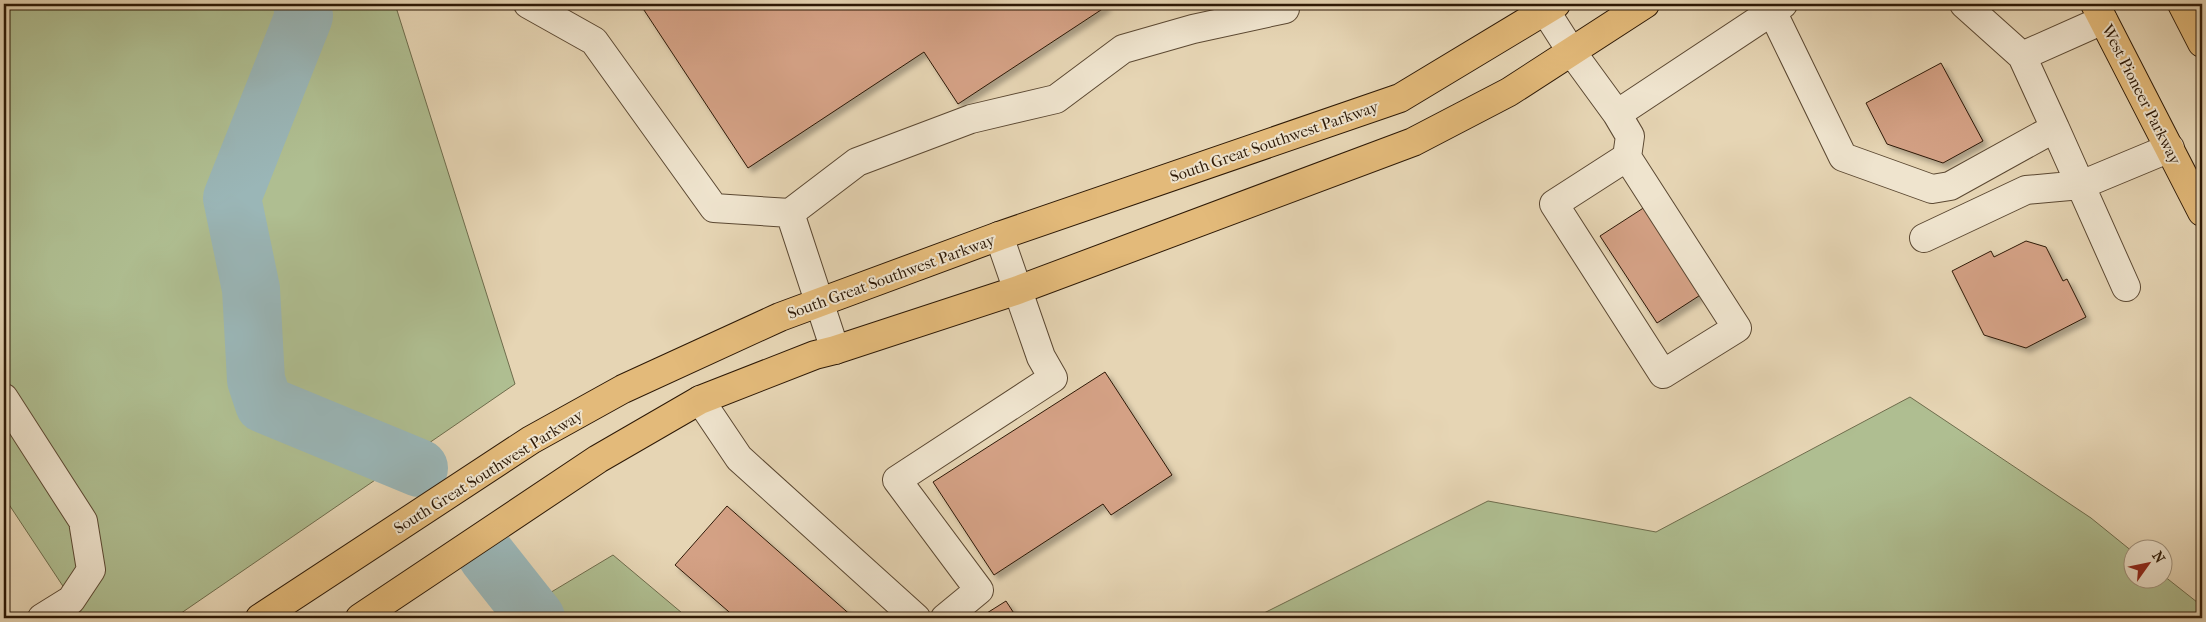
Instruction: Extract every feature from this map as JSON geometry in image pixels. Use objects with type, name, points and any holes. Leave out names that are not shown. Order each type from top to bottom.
[{"type":"main road","points":[[361,618],[598,459],[700,400],[815,355],[1018,290],[1413,142],[1509,92],[1645,4]]},
{"type":"main road","points":[[2182,4],[2202,43]]},
{"type":"main road","name":"South Great Southwest Parkway","points":[[260,618],[531,440],[623,389],[780,317],[1000,236],[1400,98],[1547,6]]},
{"type":"main road","name":"West Pioneer Parkway","points":[[2099,12],[2202,212]]},
{"type":"lane","points":[[528,4],[594,41],[714,208],[790,213],[857,162],[971,119],[1056,99],[1123,50],[1193,29],[1288,6]]},
{"type":"lane","points":[[1964,4],[2022,56],[2126,287]]},
{"type":"lane","points":[[1547,6],[1572,51],[1618,114],[1630,136],[1627,157],[1737,328],[1663,374],[1554,204],[1627,157]]},
{"type":"lane","points":[[1618,114],[1778,7],[1843,158],[1932,189],[1950,186],[2056,128]]},
{"type":"lane","points":[[2022,56],[2099,12]]},
{"type":"lane","points":[[1924,238],[2026,190],[2081,185],[2170,148]]},
{"type":"lane","points":[[790,213],[835,350]]},
{"type":"lane","points":[[945,618],[979,590],[897,480],[1053,378],[1041,357],[1000,236]]},
{"type":"lane","points":[[4,398],[83,521],[91,570],[71,600],[42,618]]},
{"type":"lane","points":[[700,400],[739,458],[916,618]]},
{"type":"green space","points":[[4,4],[395,4],[515,384],[174,618],[84,618],[4,497]]},
{"type":"green space","points":[[1910,397],[2091,518],[2124,545],[2124,590],[2174,590],[2174,584],[2202,606],[2202,618],[1254,618],[1488,501],[1656,532]]},
{"type":"green space","points":[[613,555],[688,618],[508,618]]},
{"type":"building","points":[[640,4],[1105,4],[1107,6],[958,104],[924,52],[748,168]]},
{"type":"building","points":[[1941,63],[1983,141],[1943,163],[1887,144],[1866,103]]},
{"type":"building","points":[[1648,205],[1705,292],[1657,323],[1600,236]]},
{"type":"building","points":[[2026,241],[2046,247],[2063,281],[2067,279],[2086,317],[2026,348],[1984,335],[1952,271],[1991,251],[1994,257]]},
{"type":"building","points":[[1105,372],[1172,475],[1111,515],[1103,504],[994,575],[933,482]]},
{"type":"building","points":[[727,506],[854,618],[736,618],[675,565]]},
{"type":"building","points":[[1006,601],[1017,618],[979,618]]},
{"type":"waterway","points":[[302,4],[304,16],[232,198],[251,289],[256,380],[264,404],[419,468]]},
{"type":"waterway","points":[[487,556],[536,618]]}]
